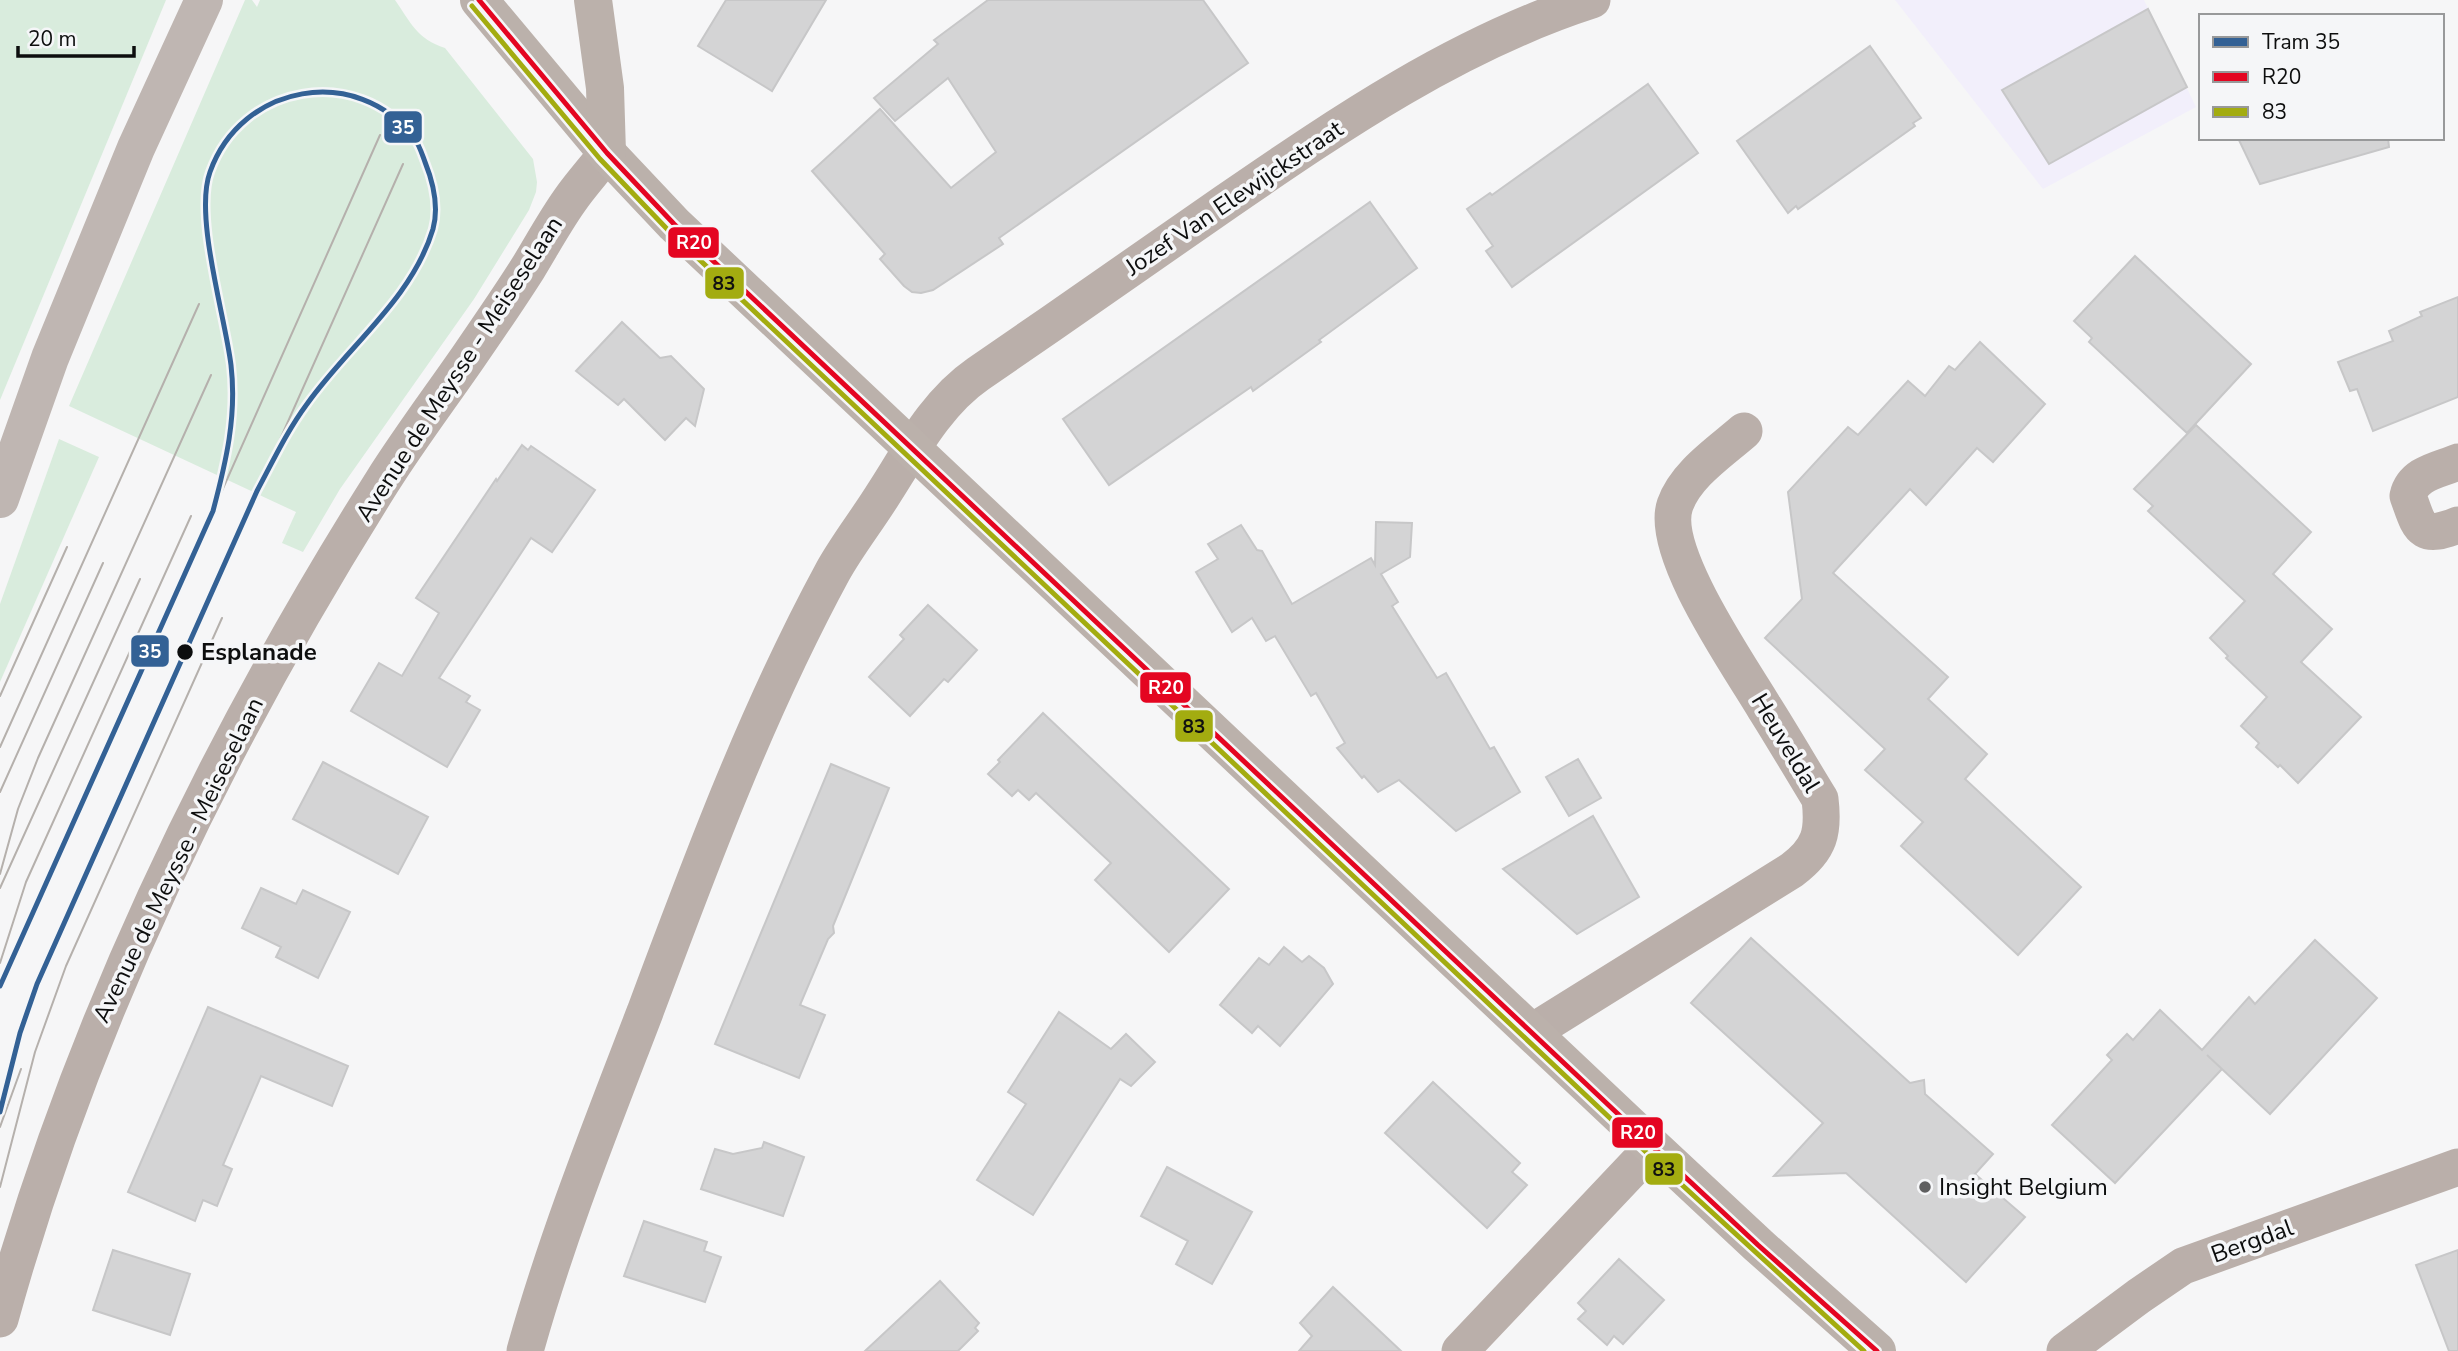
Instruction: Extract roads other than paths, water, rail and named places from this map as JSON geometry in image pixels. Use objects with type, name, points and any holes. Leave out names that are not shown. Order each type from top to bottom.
[{"type":"highway","points":[[0,499],[50,358],[136,148],[204,0]]},
{"type":"main road","points":[[480,0],[607,153],[683,233],[1653,1147],[1877,1351]]},
{"type":"main road","points":[[593,0],[605,88],[607,153]]},
{"type":"street","name":"Jozef Van Elewijckstraat","points":[[525,1351],[560,1240],[612,1097],[696,874],[763,715],[835,568],[949,398],[965,383],[1326,134],[1455,58],[1533,22],[1592,0]]},
{"type":"street","name":"Avenue de Meysse - Meiseselaan","points":[[0,1319],[48,1161],[90,1046],[137,937],[224,755],[294,628],[383,480],[509,298],[570,200],[607,153]]},
{"type":"street","name":"Heuveldal","points":[[1532,1032],[1793,870],[1807,860],[1818,842],[1823,822],[1820,799],[1702,604],[1677,547],[1673,527],[1674,508],[1682,489],[1744,431]]},
{"type":"street","points":[[2458,462],[2420,477],[2414,482],[2408,496],[2418,524],[2423,529],[2438,533],[2458,526]]},
{"type":"street","points":[[1460,1351],[1653,1147]]},
{"type":"street","name":"Bergdal","points":[[2065,1351],[2183,1266],[2458,1167]]},
{"type":"tram line","name":"35","points":[[0,986],[213,511],[218,493],[233,402],[228,344],[208,239],[206,191],[210,172],[225,142],[247,119],[273,103],[302,94],[333,93],[362,99],[390,114],[417,143],[433,186],[433,229],[410,278],[395,300],[307,404],[257,491],[37,984],[20,1033],[0,1112]]},
{"type":"tram line","points":[[213,511],[380,135]]},
{"type":"tram line","points":[[257,491],[403,164]]},
{"type":"tram line","points":[[0,747],[199,304]]},
{"type":"tram line","points":[[0,874],[18,809],[38,758],[211,375]]},
{"type":"tram line","points":[[0,963],[26,882],[191,516]]},
{"type":"tram line","points":[[0,696],[67,547]]},
{"type":"tram line","points":[[0,792],[103,563]]},
{"type":"tram line","points":[[0,888],[140,579]]},
{"type":"tram line","points":[[0,1187],[35,1052],[66,966],[222,618]]},
{"type":"tram line","points":[[0,1127],[21,1069]]},
{"type":"place","name":"Esplanade","points":[[185,652]]},
{"type":"place","name":"Insight Belgium","points":[[1925,1187]]}]
